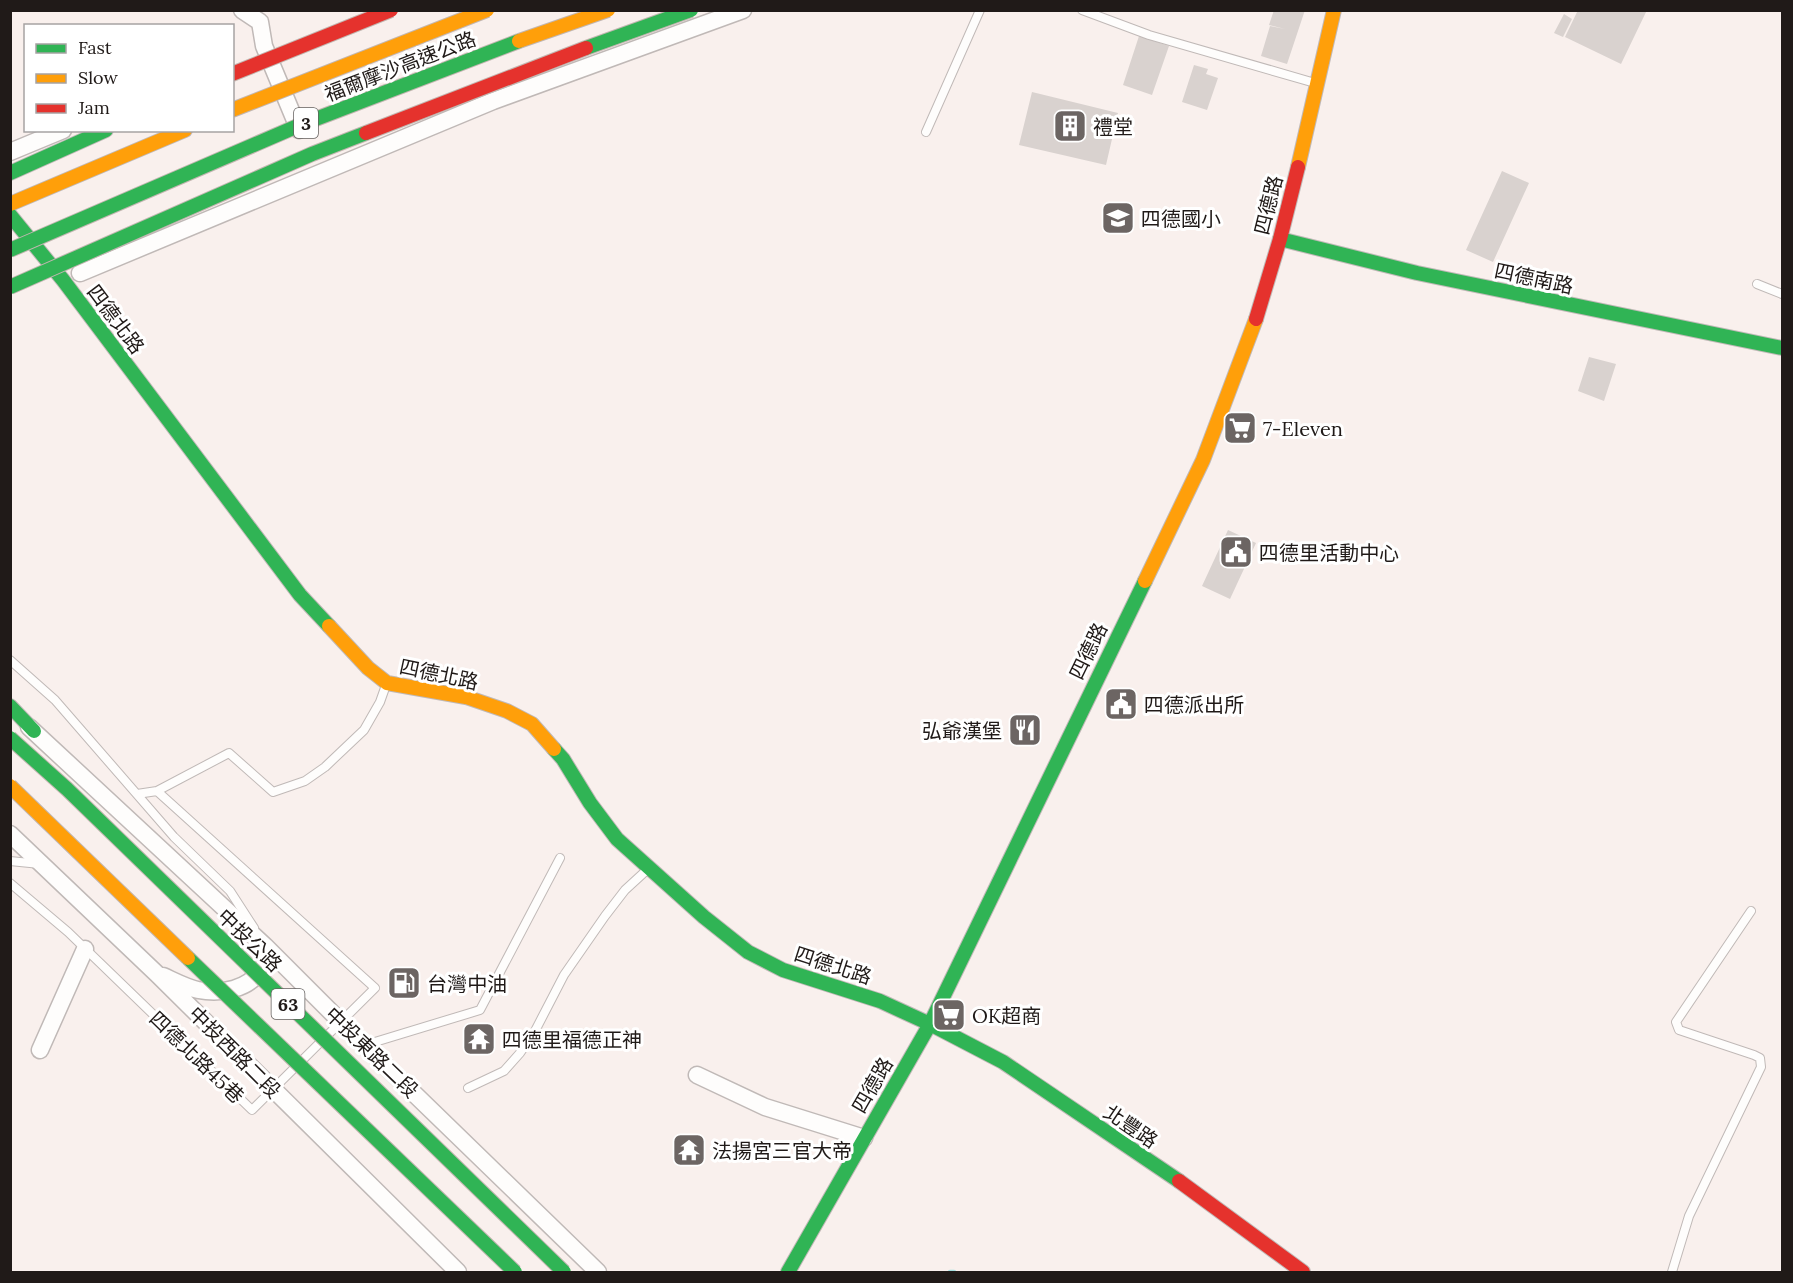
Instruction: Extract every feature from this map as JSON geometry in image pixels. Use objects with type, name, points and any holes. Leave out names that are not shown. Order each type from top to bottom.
[{"type":"main road","points":[[234,74],[391,10]]},
{"type":"main road","name":"福爾摩沙高速公路","points":[[234,109],[487,10]]},
{"type":"main road","name":"福爾摩沙高速公路","points":[[10,250],[300,125],[486,53],[608,10]]},
{"type":"main road","points":[[10,287],[312,154],[497,81],[691,10]]},
{"type":"main road","name":"四德路","points":[[788,1272],[930,1024],[1203,460],[1255,323],[1280,239],[1334,10]]},
{"type":"main road","points":[[10,173],[102,132]]},
{"type":"main road","points":[[10,204],[180,132]]},
{"type":"main road","name":"四德北路","points":[[14,226],[63,280],[300,595],[368,668],[387,683],[466,697],[507,711],[532,724],[563,759],[590,803],[617,839],[704,917],[748,952],[783,970],[880,1001],[930,1024]]},
{"type":"main road","name":"四德南路","points":[[1280,239],[1467,284],[1782,348]]},
{"type":"main road","points":[[10,706],[34,731]]},
{"type":"main road","name":"中投公路","points":[[10,738],[100,821],[564,1272]]},
{"type":"main road","name":"63","points":[[10,786],[515,1272]]},
{"type":"main road","name":"北豐路","points":[[930,1024],[1003,1062],[1200,1196],[1303,1272]]},
{"type":"street","points":[[242,10],[260,22],[264,46],[317,174]]},
{"type":"street","points":[[234,58],[364,10]]},
{"type":"street","points":[[63,280],[493,100],[743,10]]},
{"type":"street","points":[[10,152],[58,132]]},
{"type":"street","name":"中投東路二段","points":[[10,713],[34,731],[265,946],[598,1272]]},
{"type":"street","name":"中投西路二段","points":[[10,834],[157,974],[458,1272]]},
{"type":"street","points":[[157,974],[197,990],[233,991],[257,976],[266,960],[265,946]]},
{"type":"street","points":[[40,1050],[85,949]]},
{"type":"street","points":[[697,1075],[765,1107],[864,1138]]},
{"type":"lane","points":[[926,132],[980,10]]},
{"type":"lane","points":[[1082,10],[1149,35],[1318,84]]},
{"type":"lane","points":[[1757,284],[1782,294]]},
{"type":"lane","points":[[10,660],[55,700],[174,837],[230,891],[265,946]]},
{"type":"lane","points":[[137,794],[157,791],[229,753],[273,792],[305,781],[364,730],[380,702],[387,683]]},
{"type":"lane","name":"四德北路45巷","points":[[10,883],[85,949],[252,1110],[375,988],[157,791]]},
{"type":"lane","points":[[364,1045],[480,1010],[560,858]]},
{"type":"lane","points":[[10,861],[43,864]]},
{"type":"lane","points":[[468,1088],[504,1071],[520,1053],[535,1031],[564,975],[605,916],[625,890],[649,868]]},
{"type":"lane","points":[[1672,1272],[1689,1216],[1761,1067],[1760,1058],[1754,1054],[1679,1030],[1676,1022],[1751,911]]},
{"type":"building","points":[[1274,10],[1305,10],[1287,64],[1261,56],[1270,26],[1285,29],[1269,25]]},
{"type":"building","points":[[1578,10],[1647,10],[1621,64],[1565,37]]},
{"type":"building","points":[[1564,14],[1572,19],[1563,37],[1554,33]]},
{"type":"building","points":[[1139,36],[1169,46],[1152,95],[1123,85]]},
{"type":"building","points":[[1194,65],[1208,69],[1206,74],[1218,78],[1207,110],[1182,102]]},
{"type":"building","name":"禮堂","points":[[1032,92],[1118,113],[1106,165],[1019,145]]},
{"type":"building","points":[[1502,171],[1529,183],[1493,262],[1466,250]]},
{"type":"building","points":[[1589,357],[1616,364],[1604,401],[1578,391]]},
{"type":"building","name":"四德里活動中心","points":[[1228,530],[1256,543],[1230,599],[1202,586]]},
{"type":"traffic: fast","points":[[586,48],[691,10]]},
{"type":"traffic: fast","points":[[10,250],[300,125],[519,41]]},
{"type":"traffic: fast","points":[[10,173],[102,132]]},
{"type":"traffic: fast","points":[[10,287],[312,154],[366,133]]},
{"type":"traffic: fast","points":[[10,215],[63,280],[300,595],[329,626]]},
{"type":"traffic: fast","points":[[1280,239],[1417,273],[1782,348]]},
{"type":"traffic: fast","points":[[788,1272],[930,1024],[1145,581]]},
{"type":"traffic: fast","points":[[10,706],[34,731]]},
{"type":"traffic: fast","points":[[10,738],[67,789],[564,1272]]},
{"type":"traffic: fast","points":[[554,749],[617,839],[704,917],[748,952],[783,970],[880,1001],[1003,1062],[1179,1181]]},
{"type":"traffic: fast","points":[[188,958],[515,1272]]},
{"type":"traffic: slow","points":[[234,109],[487,10]]},
{"type":"traffic: slow","points":[[519,41],[608,10]]},
{"type":"traffic: slow","points":[[1298,167],[1334,10]]},
{"type":"traffic: slow","points":[[10,204],[180,132]]},
{"type":"traffic: slow","points":[[1145,581],[1203,460],[1256,319]]},
{"type":"traffic: slow","points":[[329,626],[368,668],[387,683],[466,697],[507,711],[532,724],[554,749]]},
{"type":"traffic: slow","points":[[10,786],[188,958]]},
{"type":"traffic: jam","points":[[234,73],[391,10]]},
{"type":"traffic: jam","points":[[366,133],[586,48]]},
{"type":"traffic: jam","points":[[1256,319],[1280,239],[1298,167]]},
{"type":"traffic: jam","points":[[1179,1181],[1303,1272]]},
{"type":"place","name":"禮堂","points":[[1070,126]]},
{"type":"place","name":"四德國小","points":[[1118,218]]},
{"type":"place","name":"7-Eleven","points":[[1240,428]]},
{"type":"place","name":"四德里活動中心","points":[[1236,552]]},
{"type":"place","name":"四德派出所","points":[[1121,704]]},
{"type":"place","name":"弘爺漢堡","points":[[1025,730]]},
{"type":"place","name":"台灣中油","points":[[404,983]]},
{"type":"place","name":"OK超商","points":[[949,1015]]},
{"type":"place","name":"四德里福德正神","points":[[479,1039]]},
{"type":"place","name":"法揚宮三官大帝","points":[[689,1150]]}]
